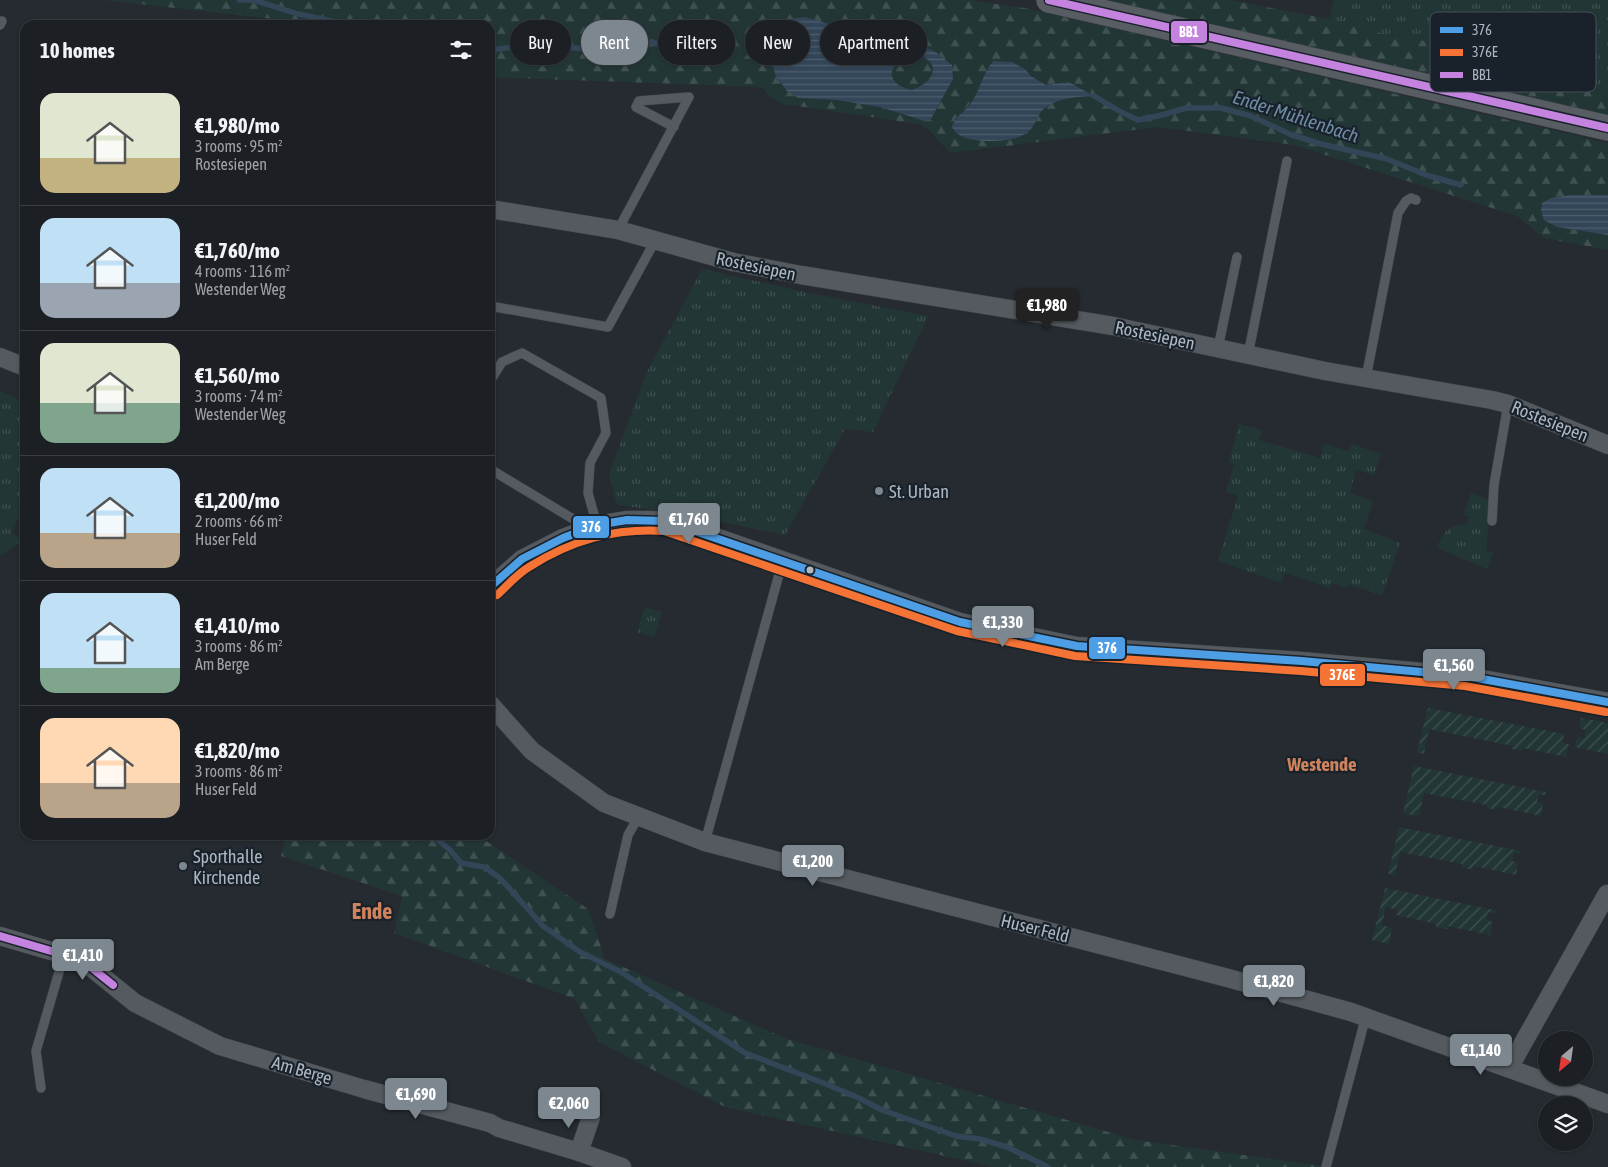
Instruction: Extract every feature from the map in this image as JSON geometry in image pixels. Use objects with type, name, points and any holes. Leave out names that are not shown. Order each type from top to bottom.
[{"type":"main road","points":[[1049,0],[1430,87]]},
{"type":"main road","points":[[1451,92],[1608,128]]},
{"type":"street","name":"Rostesiepen","points":[[495,210],[618,230],[733,262],[801,275],[1114,326],[1366,378],[1508,404],[1608,445]]},
{"type":"street","points":[[0,357],[20,365]]},
{"type":"street","points":[[495,583],[522,559],[562,538],[593,527],[627,520],[666,521],[960,622],[1077,646],[1302,661],[1454,675],[1608,702]]},
{"type":"street","name":"Huser Feld","points":[[495,710],[532,751],[604,803],[705,842],[1224,977],[1366,1016],[1608,1104]]},
{"type":"street","points":[[1509,1068],[1607,894]]},
{"type":"street","name":"Am Berge","points":[[0,936],[82,960],[134,1003],[220,1046],[490,1123],[499,1128],[622,1167]]},
{"type":"street","points":[[579,1152],[591,1117]]},
{"type":"lane","points":[[618,230],[674,127],[689,97],[639,101],[636,107],[674,127]]},
{"type":"lane","points":[[1248,354],[1288,161]]},
{"type":"lane","points":[[1366,378],[1398,213],[1406,201],[1411,198],[1416,200]]},
{"type":"lane","points":[[495,307],[608,328],[655,241]]},
{"type":"lane","points":[[1218,348],[1237,257]]},
{"type":"lane","points":[[495,374],[502,362],[522,353],[601,398],[606,433],[590,463],[588,493],[593,527]]},
{"type":"lane","points":[[1492,521],[1494,484],[1508,404]]},
{"type":"lane","points":[[495,472],[593,527]]},
{"type":"lane","points":[[705,842],[783,560]]},
{"type":"lane","points":[[610,914],[628,836],[639,816]]},
{"type":"lane","points":[[40,1088],[36,1051],[64,955]]},
{"type":"lane","points":[[1326,1167],[1366,1016]]},
{"type":"green space","points":[[103,0],[970,0],[1025,8],[1608,143],[1608,195],[1571,195],[1557,227],[1608,235],[1608,250],[1544,238],[1517,216],[1294,145],[1158,127],[950,153],[929,130],[919,124],[783,104],[769,96],[762,87],[495,77],[495,20],[282,20]],"holes":[[[806,17],[820,21],[927,20],[927,50],[952,65],[953,79],[931,119],[912,118],[879,107],[859,103],[798,98],[776,65],[745,65],[745,20],[792,20]],[[993,61],[1012,62],[1025,69],[1031,76],[1047,85],[1069,82],[1093,95],[1066,97],[1043,108],[1029,132],[954,120],[966,109],[975,96]]]},
{"type":"green space","points":[[1104,0],[1230,0],[1329,19],[1410,41],[1430,40],[1429,77]]},
{"type":"green space","points":[[1334,0],[1608,0],[1608,91],[1596,89],[1596,12],[1430,12],[1430,40],[1410,41],[1329,19]]},
{"type":"green space","points":[[927,59],[931,62],[933,68],[930,78],[925,83],[911,90],[895,82],[892,71],[895,65],[927,65]]},
{"type":"green space","points":[[1596,89],[1608,91],[1608,115],[1501,92],[1596,92]]},
{"type":"green space","points":[[702,269],[809,293],[928,316],[873,432],[845,429],[785,535],[674,512],[617,505],[609,474],[647,372]]},
{"type":"green space","points":[[0,391],[20,401],[20,511],[12,533],[20,538],[20,542],[0,556]]},
{"type":"green space","points":[[1239,424],[1262,430],[1259,440],[1320,458],[1325,444],[1348,451],[1352,444],[1381,454],[1374,475],[1356,470],[1350,493],[1373,501],[1364,529],[1400,543],[1382,595],[1348,584],[1347,588],[1332,583],[1330,588],[1285,573],[1281,583],[1218,561],[1238,496],[1226,492],[1234,464],[1229,462]]},
{"type":"green space","points":[[1471,493],[1495,502],[1489,523],[1486,550],[1493,553],[1487,569],[1437,548],[1447,530],[1455,526],[1467,524],[1469,517],[1464,515]]},
{"type":"green space","points":[[645,607],[662,612],[654,637],[637,632]]},
{"type":"green space","points":[[1428,708],[1564,734],[1563,743],[1569,744],[1566,757],[1523,748],[1522,751],[1512,749],[1512,746],[1429,729],[1424,754],[1417,752]]},
{"type":"green space","points":[[1581,718],[1608,723],[1608,754],[1575,747],[1577,737],[1584,738],[1586,730],[1579,728]]},
{"type":"green space","points":[[1414,766],[1546,792],[1545,795],[1539,794],[1537,802],[1543,803],[1541,816],[1498,807],[1497,810],[1487,808],[1487,805],[1424,793],[1419,817],[1403,813]]},
{"type":"green space","points":[[1399,827],[1521,851],[1520,854],[1514,853],[1512,861],[1518,863],[1516,875],[1473,866],[1472,870],[1462,867],[1462,864],[1400,852],[1395,876],[1388,874]]},
{"type":"green space","points":[[285,840],[484,840],[588,909],[605,959],[787,1039],[1136,1140],[1329,1167],[994,1167],[725,1107],[599,1042],[575,999],[394,933],[402,896],[281,856]]},
{"type":"green space","points":[[1385,888],[1495,910],[1495,914],[1488,912],[1487,920],[1493,922],[1490,935],[1447,926],[1447,929],[1436,927],[1436,924],[1396,915],[1397,910],[1386,907],[1382,925],[1392,928],[1389,944],[1372,940]]},
{"type":"water","points":[[805,17],[820,21],[820,65],[895,65],[892,76],[895,82],[911,90],[925,83],[932,73],[933,68],[927,60],[927,48],[937,53],[952,65],[953,79],[931,119],[924,121],[880,107],[836,100],[798,98],[787,91],[776,76],[773,65],[810,65],[810,20],[782,20]]},
{"type":"water","points":[[993,61],[1012,62],[1046,85],[1069,82],[1094,96],[1069,98],[1057,101],[1046,107],[1038,116],[1033,126],[1022,136],[1006,140],[987,141],[962,136],[953,129],[953,123],[971,103]]},
{"type":"water","points":[[1571,195],[1608,195],[1608,235],[1557,227],[1544,220],[1541,210],[1542,203],[1551,198]]},
{"type":"waterway","name":"Ender Mühlenbach","points":[[239,0],[254,0],[298,14],[327,20]]},
{"type":"waterway","name":"Ender Mühlenbach","points":[[495,49],[537,44],[591,49],[625,48],[651,42],[658,44]]},
{"type":"waterway","name":"Ender Mühlenbach","points":[[1094,96],[1138,120],[1186,108],[1221,108],[1251,116],[1292,135],[1321,144],[1387,159],[1426,175],[1461,185]]},
{"type":"waterway","points":[[438,840],[461,863],[484,867],[500,878],[543,926],[580,952],[621,972],[745,1053],[826,1084],[882,1110],[956,1136],[980,1139],[1007,1147],[1048,1167]]},
{"type":"transit line","name":"BB1","points":[[1049,0],[1430,87]]},
{"type":"transit line","name":"BB1","points":[[1451,92],[1608,128]]},
{"type":"transit line","name":"376","points":[[495,583],[522,559],[563,538],[597,525],[627,520],[666,521],[960,622],[1077,646],[1302,661],[1466,676],[1608,702]]},
{"type":"transit line","name":"376E","points":[[497,595],[525,570],[577,543],[611,534],[664,531],[957,631],[1075,656],[1301,671],[1465,686],[1606,712]]},
{"type":"transit line","name":"BB1","points":[[0,936],[82,960],[113,985]]},
{"type":"place","name":"St. Urban","points":[[879,491]]},
{"type":"place","name":"Sporthalle Kirchende","points":[[183,866]]},
{"type":"district","name":"Westende","points":[[1322,764]]},
{"type":"district","name":"Ende","points":[[372,911]]}]
